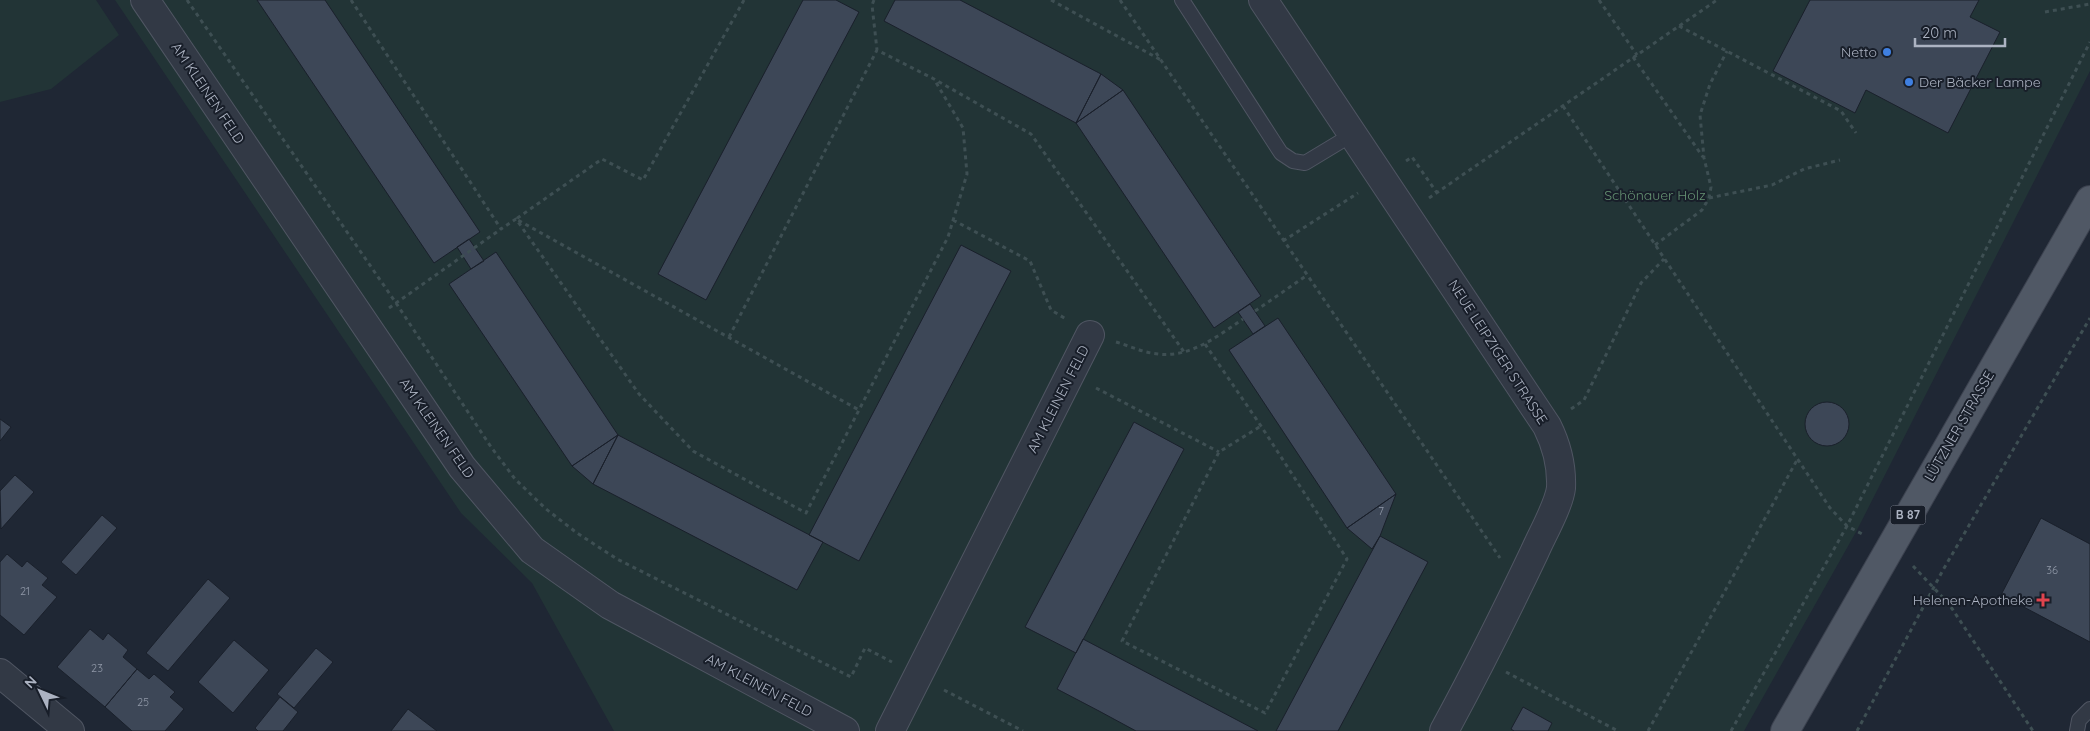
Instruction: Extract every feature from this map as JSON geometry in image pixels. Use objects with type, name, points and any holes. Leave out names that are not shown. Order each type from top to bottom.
[{"type":"main road","name":"LÜTZNER STRASSE","points":[[1785,731],[2090,200]]},
{"type":"street","name":"AM KLEINEN FELD","points":[[145,0],[462,467],[532,550],[610,605],[845,731]]},
{"type":"street","name":"NEUE LEIPZIGER STRASSE","points":[[1263,0],[1547,426],[1561,464],[1561,490],[1550,519],[1519,586],[1444,731]]},
{"type":"street","name":"AM KLEINEN FELD","points":[[890,731],[1090,335]]},
{"type":"street","points":[[0,673],[70,731]]},
{"type":"lane","points":[[1182,0],[1282,153],[1293,161],[1305,163],[1353,134]]},
{"type":"lane","points":[[2077,731],[2079,720],[2090,708]]},
{"type":"path","points":[[187,0],[396,303],[491,448],[515,479],[546,509],[577,533],[617,558],[851,677],[865,648],[1024,731]]},
{"type":"path","points":[[351,0],[501,230]]},
{"type":"path","points":[[365,325],[602,159],[643,180],[744,0]]},
{"type":"path","points":[[728,337],[877,50],[872,4],[874,0]]},
{"type":"path","points":[[1052,0],[1161,60]]},
{"type":"path","points":[[1120,0],[1306,276],[1519,586]]},
{"type":"path","points":[[1599,0],[1704,158]]},
{"type":"path","points":[[1406,214],[1717,0]]},
{"type":"path","points":[[2045,12],[2090,4]]},
{"type":"path","points":[[1679,26],[1841,111],[1856,133]]},
{"type":"path","points":[[1731,731],[1848,526],[2090,42]]},
{"type":"path","points":[[877,50],[934,79],[1032,134],[1184,352]]},
{"type":"path","points":[[1655,245],[1702,210],[1709,198],[1711,187],[1704,158],[1700,115],[1710,84],[1727,51]]},
{"type":"path","points":[[516,219],[639,394],[693,451],[806,513],[948,237],[967,174],[963,128],[934,79]]},
{"type":"path","points":[[1563,106],[1797,460],[1830,508],[1848,526]]},
{"type":"path","points":[[1400,166],[1412,157],[1437,193]]},
{"type":"path","points":[[1709,198],[1772,185],[1804,169],[1840,160]]},
{"type":"path","points":[[1283,241],[1363,190]]},
{"type":"path","points":[[516,219],[859,410]]},
{"type":"path","points":[[953,220],[1030,262],[1051,310],[1090,335],[1158,354],[1184,352],[1205,344],[1243,319]]},
{"type":"path","points":[[1547,426],[1584,400],[1641,283],[1664,259]]},
{"type":"path","points":[[1255,311],[1306,276]]},
{"type":"path","points":[[1857,731],[1934,586],[2030,418],[2090,318]]},
{"type":"path","points":[[1205,344],[1261,426],[1348,559],[1265,713],[1122,641],[1219,452],[1261,426]]},
{"type":"path","points":[[1071,374],[1219,452]]},
{"type":"path","points":[[1648,731],[1797,460]]},
{"type":"path","points":[[1908,561],[1934,586],[1949,604],[2033,731]]},
{"type":"path","points":[[1482,659],[1618,731]]},
{"type":"green space","points":[[0,0],[96,0],[119,35],[51,89],[0,102]]},
{"type":"green space","name":"Schönauer Holz","points":[[115,0],[2090,0],[2090,71],[1856,532],[1744,731],[614,731],[532,583],[461,513]]},
{"type":"building","points":[[257,0],[325,0],[480,232],[434,263]]},
{"type":"building","points":[[803,0],[836,0],[859,12],[706,300],[658,274]]},
{"type":"building","points":[[895,0],[960,0],[1101,74],[1076,123],[884,21]]},
{"type":"building","name":"Netto","points":[[1810,0],[1979,0],[1970,17],[2000,32],[1948,133],[1866,90],[1855,113],[1773,71]]},
{"type":"building","points":[[1101,74],[1123,90],[1076,123]]},
{"type":"building","points":[[1123,90],[1261,296],[1214,328],[1076,123]]},
{"type":"building","points":[[469,239],[484,261],[471,269],[457,247]]},
{"type":"building","points":[[961,245],[1011,271],[859,561],[809,535]]},
{"type":"building","points":[[496,252],[618,435],[572,466],[449,284]]},
{"type":"building","points":[[1250,304],[1265,326],[1253,334],[1238,312]]},
{"type":"building","points":[[1278,318],[1396,494],[1347,528],[1229,350]]},
{"type":"building","points":[[1827,402],[1839,406],[1845,412],[1849,424],[1845,436],[1839,442],[1827,446],[1815,442],[1809,436],[1805,424],[1809,412],[1815,406]]},
{"type":"building","points":[[0,419],[11,427],[0,441]]},
{"type":"building","points":[[1134,422],[1184,449],[1076,653],[1025,627]]},
{"type":"building","points":[[618,435],[593,484],[572,466]]},
{"type":"building","points":[[618,435],[823,542],[797,590],[593,484]]},
{"type":"building","points":[[15,475],[34,492],[1,529],[0,491]]},
{"type":"building","points":[[1396,494],[1380,536],[1372,549],[1347,528]]},
{"type":"building","points":[[102,515],[117,528],[76,575],[61,562]]},
{"type":"building","points":[[2041,518],[2090,544],[2090,642],[2001,595]]},
{"type":"building","points":[[1380,536],[1428,562],[1338,731],[1276,731]]},
{"type":"building","points":[[7,554],[22,567],[27,561],[48,578],[42,585],[57,597],[24,635],[0,615],[0,562]]},
{"type":"building","points":[[208,579],[230,598],[168,671],[146,653]]},
{"type":"building","points":[[90,629],[103,640],[108,633],[128,650],[123,657],[137,669],[105,707],[57,667]]},
{"type":"building","points":[[1083,639],[1258,731],[1136,731],[1057,689]]},
{"type":"building","points":[[234,640],[269,670],[233,713],[198,682]]},
{"type":"building","points":[[316,648],[333,662],[294,708],[277,694]]},
{"type":"building","points":[[137,669],[149,679],[154,674],[175,692],[170,697],[184,709],[165,731],[132,731],[105,707]]},
{"type":"building","points":[[280,697],[298,712],[283,731],[258,731],[255,728]]},
{"type":"building","points":[[1523,707],[1552,723],[1548,731],[1514,731],[1511,729]]},
{"type":"building","points":[[408,709],[437,731],[391,731]]},
{"type":"place","name":"Netto","points":[[1887,52]]},
{"type":"place","name":"Der Bäcker Lampe","points":[[1909,82]]},
{"type":"place","name":"Helenen-Apotheke","points":[[2043,600]]}]
